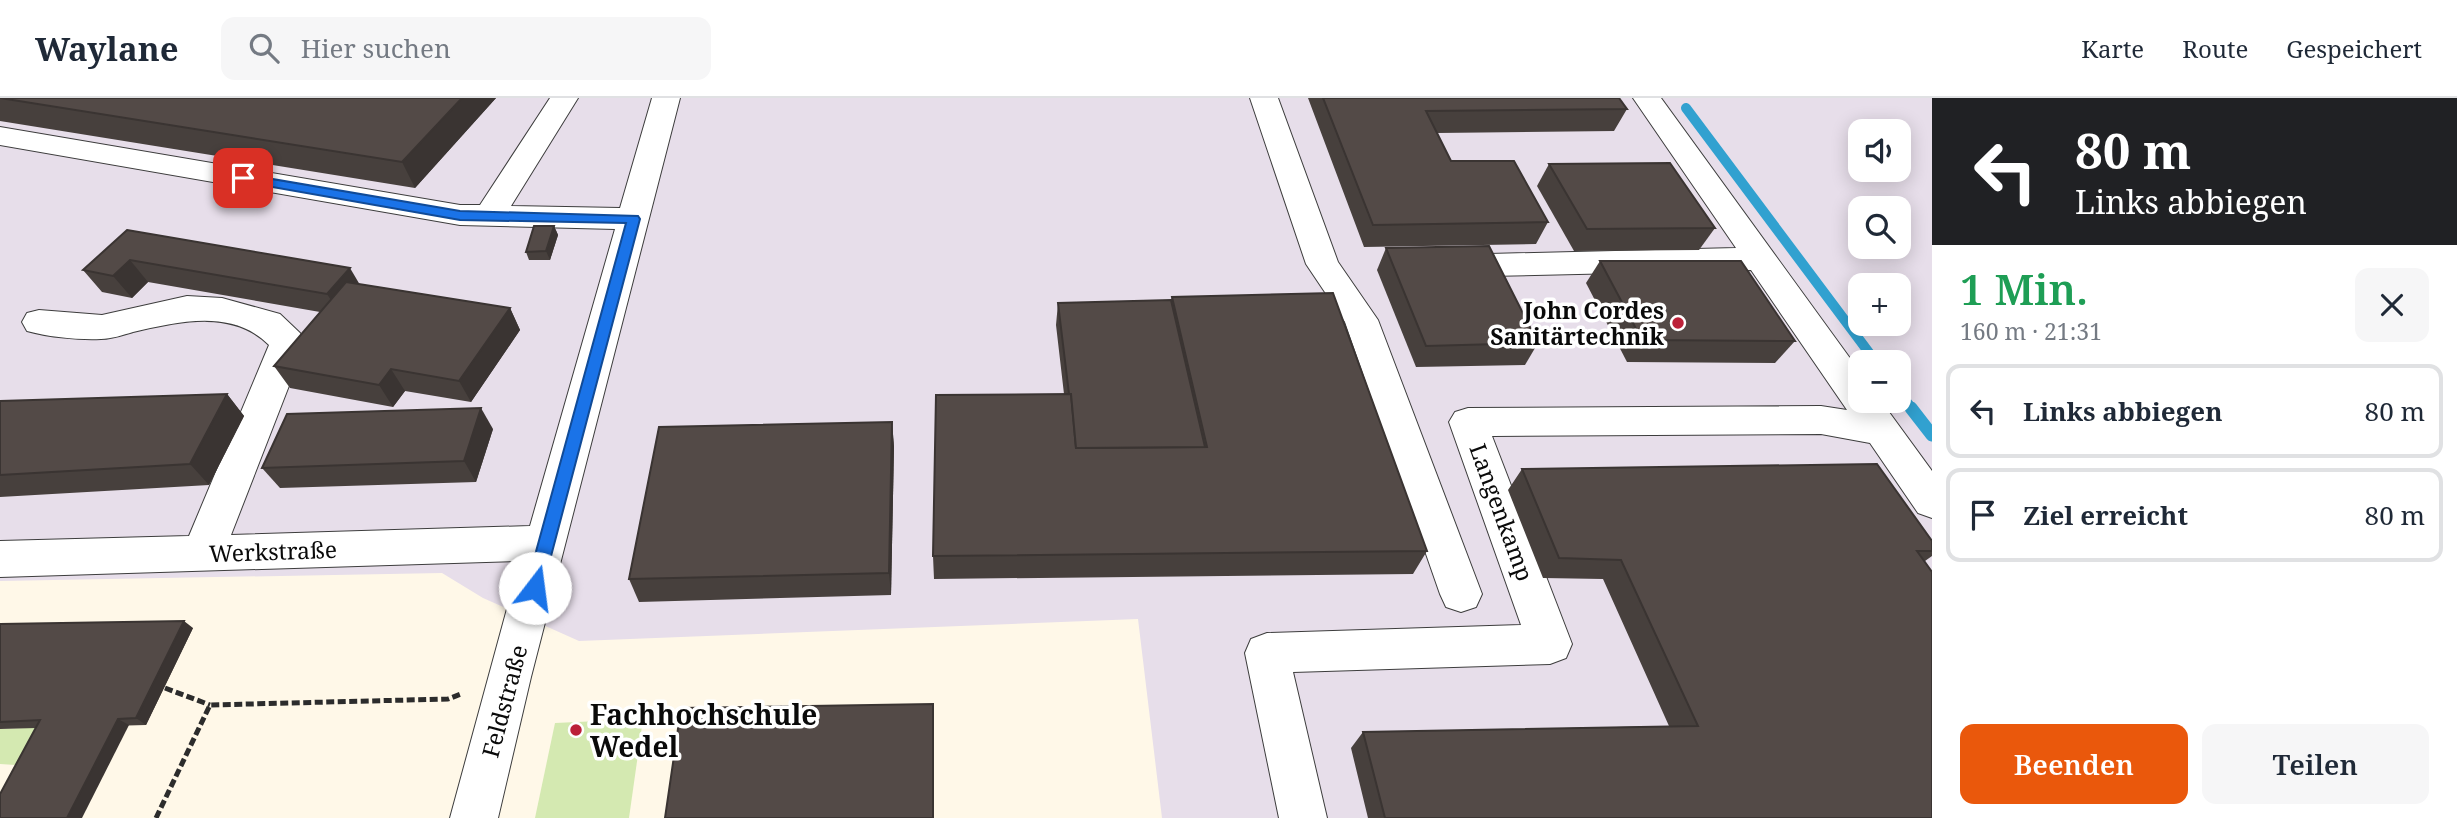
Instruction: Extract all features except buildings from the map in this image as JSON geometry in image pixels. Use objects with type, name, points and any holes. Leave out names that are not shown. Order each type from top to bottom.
[{"type":"street","points":[[489,216],[564,98]]},
{"type":"street","name":"Feldstraße","points":[[474,818],[509,677],[666,98]]},
{"type":"street","points":[[1264,98],[1322,264],[1361,320],[1461,594]]},
{"type":"street","points":[[1647,98],[1932,502]]},
{"type":"street","points":[[0,136],[460,215],[633,219]]},
{"type":"street","points":[[1489,265],[1759,259]]},
{"type":"street","points":[[39,322],[102,327],[187,308],[222,310],[268,323],[288,342],[203,553]]},
{"type":"street","name":"Langenkamp","points":[[1303,818],[1267,653],[1550,644],[1468,422],[1821,420],[1879,430]]},
{"type":"street","name":"Werkstraße","points":[[0,559],[547,543]]},
{"type":"path","points":[[165,688],[210,705],[448,699],[509,677]]},
{"type":"path","points":[[156,818],[210,705]]},
{"type":"shaded area","points":[[0,98],[1932,98],[1932,818],[1162,818],[1138,619],[579,641],[483,598],[442,573],[0,581]]},
{"type":"green space","points":[[643,719],[629,818],[535,818],[555,723]]},
{"type":"green space","points":[[51,727],[31,766],[0,764],[0,729]]},
{"type":"waterway","points":[[1686,108],[1867,350]]},
{"type":"waterway","points":[[1911,408],[1932,435]]},
{"type":"place","name":"John Cordes Sanitärtechnik","points":[[1678,323]]},
{"type":"place","name":"Fachhochschule Wedel","points":[[576,730]]},
{"type":"route","points":[[243,178],[460,215],[633,219],[535,588]]}]
